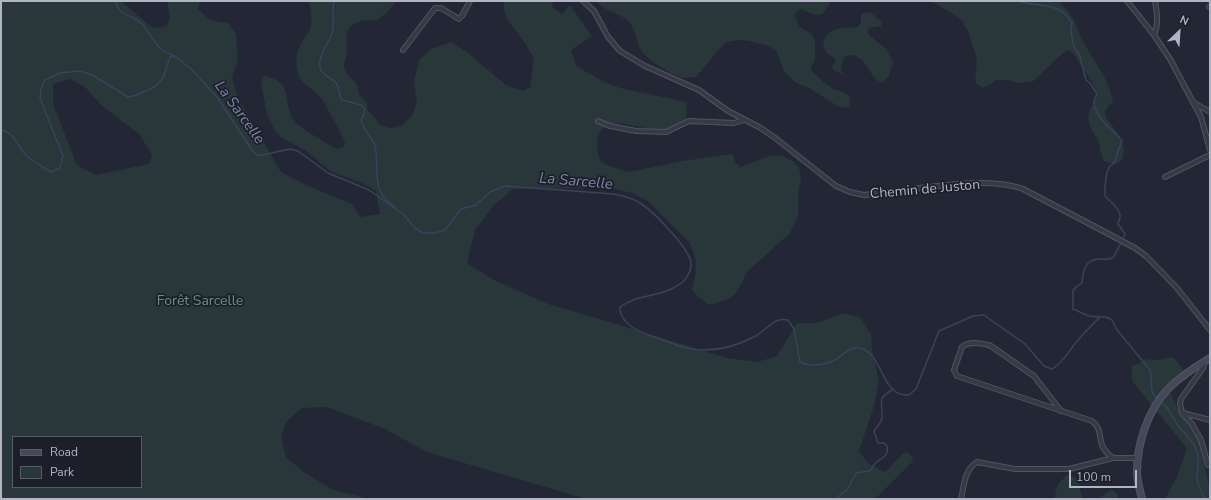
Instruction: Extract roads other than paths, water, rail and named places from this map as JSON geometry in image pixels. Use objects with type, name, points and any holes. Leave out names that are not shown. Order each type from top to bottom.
[{"type":"main road","points":[[1142,499],[1138,481],[1138,458],[1142,436],[1154,408],[1166,390],[1179,379],[1208,360]]},
{"type":"street","points":[[403,50],[435,8],[441,8],[459,19],[470,1]]},
{"type":"street","name":"Chemin de Juston","points":[[583,1],[594,11],[608,37],[620,51],[645,66],[699,90],[728,111],[759,127],[836,186],[850,192],[864,195],[960,184],[1000,184],[1023,189],[1135,248],[1146,256],[1176,288],[1210,330]]},
{"type":"street","points":[[1127,1],[1154,35],[1170,59],[1201,117],[1210,150]]},
{"type":"street","points":[[1154,35],[1157,18],[1155,1]]},
{"type":"street","points":[[1194,103],[1210,112]]},
{"type":"street","points":[[598,120],[610,126],[636,131],[666,132],[689,121],[734,123],[744,120]]},
{"type":"street","points":[[1165,177],[1210,156]]},
{"type":"street","points":[[1061,411],[1034,376],[991,346],[987,344],[968,344],[962,347],[954,370],[959,377],[1096,424],[1099,429],[1103,448],[1113,458]]},
{"type":"street","points":[[1208,360],[1181,399],[1180,403],[1182,413],[1192,424],[1201,440],[1208,465]]},
{"type":"street","points":[[1182,413],[1210,420]]},
{"type":"street","points":[[961,499],[968,470],[971,465],[976,462],[1015,469],[1069,469],[1113,458],[1138,458]]},
{"type":"waterway","points":[[115,1],[123,13],[142,24],[161,49],[174,56]]},
{"type":"waterway","points":[[334,1],[332,34],[321,56],[320,67],[322,72],[336,83],[342,100],[361,105],[365,109],[361,122],[375,146],[377,180],[384,197],[395,207]]},
{"type":"waterway","points":[[1018,1],[1054,8],[1061,11],[1072,23],[1071,30],[1073,44],[1080,57],[1086,80],[1090,83],[1097,94],[1094,101],[1095,108],[1105,123],[1122,140],[1114,163],[1110,166],[1107,172],[1105,196],[1119,212],[1120,216],[1118,224],[1125,234],[1124,237]]},
{"type":"waterway","name":"La Sarcelle","points":[[1,130],[6,131],[12,136],[28,157],[51,172],[60,168],[63,156],[40,98],[41,88],[45,80],[60,73],[80,71],[92,75],[128,97],[137,95],[156,86],[163,78],[170,57],[176,57],[191,69],[217,97],[252,150],[258,156],[290,149],[298,151],[328,173],[369,190],[403,214],[415,228],[423,233],[435,233],[445,230],[461,209],[476,205],[490,192],[505,186],[614,194],[628,197],[637,201],[646,207],[678,240],[689,257],[691,263],[688,275],[680,284],[665,291],[634,300],[620,307],[621,313],[626,322],[635,329],[651,336],[692,349],[719,349],[746,341],[776,321],[788,320],[794,329],[800,362],[803,364],[825,364],[833,361],[852,349],[860,348],[867,351],[872,356],[889,385],[894,390],[900,394],[909,395],[916,389],[939,331],[973,316],[984,315],[1025,344],[1044,366],[1052,369],[1063,359],[1078,340],[1100,317],[1106,317],[1112,320],[1117,330],[1150,370],[1153,393],[1158,400]]},
{"type":"waterway","points":[[1100,317],[1089,316],[1073,309],[1073,291],[1082,283],[1084,270],[1088,263],[1095,260],[1113,258],[1120,245]]},
{"type":"waterway","points":[[838,499],[839,496],[847,490],[856,473],[870,471],[887,452],[887,446],[884,443],[878,443],[874,431],[882,419],[881,401],[884,396],[892,390]]},
{"type":"waterway","name":"La Sarcelle","points":[[1161,402],[1167,407],[1177,424],[1195,447],[1198,460],[1197,479],[1205,499]]},
{"type":"park label","name":"Forêt Sarcelle","points":[[200,302]]}]
